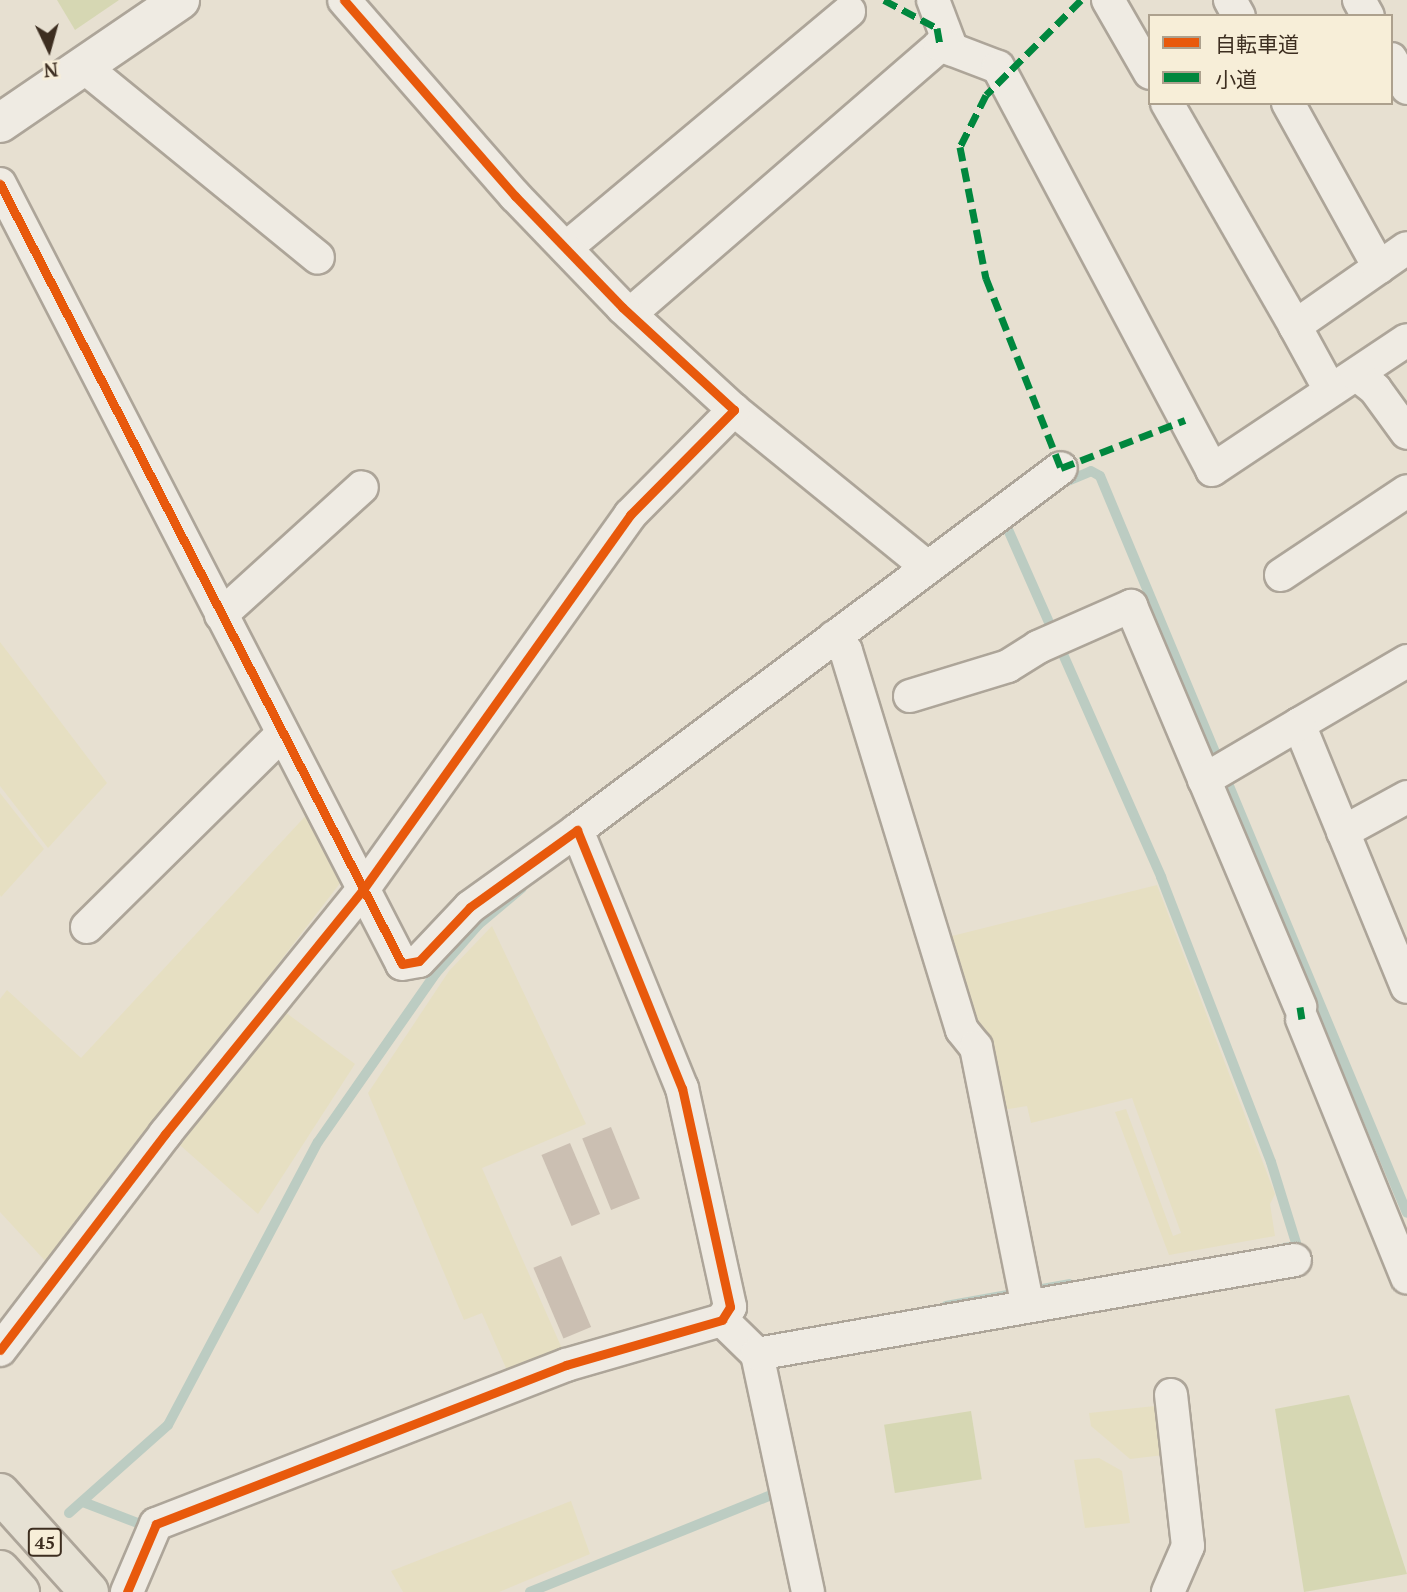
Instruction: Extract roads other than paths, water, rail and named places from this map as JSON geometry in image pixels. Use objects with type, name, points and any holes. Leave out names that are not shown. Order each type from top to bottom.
[{"type":"main road","name":"45","points":[[0,1493],[89,1592]]},
{"type":"main road","points":[[0,1570],[20,1592]]},
{"type":"street","points":[[0,123],[180,0]]},
{"type":"street","points":[[344,0],[566,248],[631,314],[734,410],[927,567]]},
{"type":"street","points":[[933,0],[952,50]]},
{"type":"street","points":[[1108,0],[1148,69]]},
{"type":"street","points":[[566,248],[849,11]]},
{"type":"street","points":[[631,314],[940,45],[998,67],[1212,470],[1407,340]]},
{"type":"street","points":[[1393,63],[1407,88]]},
{"type":"street","points":[[83,66],[318,258]]},
{"type":"street","points":[[1168,105],[1295,326],[1344,382],[1375,389],[1407,433]]},
{"type":"street","points":[[1289,105],[1379,267]]},
{"type":"street","points":[[0,184],[362,891],[402,964],[419,961],[470,907],[581,838],[839,642],[927,567],[1061,468]]},
{"type":"street","points":[[1295,326],[1407,248]]},
{"type":"street","points":[[0,1350],[165,1134],[362,891],[630,515],[734,410]]},
{"type":"street","points":[[221,615],[362,487]]},
{"type":"street","points":[[1281,575],[1407,491]]},
{"type":"street","points":[[910,696],[1008,666],[1058,638],[1131,606],[1218,772],[1301,1013],[1407,1278]]},
{"type":"street","points":[[839,642],[962,1030],[976,1047],[1025,1295]]},
{"type":"street","points":[[1218,772],[1407,661]]},
{"type":"street","points":[[1299,724],[1404,972]]},
{"type":"street","points":[[88,928],[282,734]]},
{"type":"street","points":[[1343,832],[1407,797]]},
{"type":"street","points":[[127,1592],[156,1524],[566,1365],[722,1320],[730,1307],[682,1088],[581,838]]},
{"type":"street","points":[[757,1354],[1025,1295],[1295,1260]]},
{"type":"street","points":[[722,1320],[757,1354],[808,1592]]},
{"type":"street","points":[[1168,1592],[1188,1546],[1171,1395]]},
{"type":"waterway","points":[[1063,483],[1091,471],[1100,476],[1407,1213]]},
{"type":"waterway","points":[[1006,525],[1161,877],[1271,1162],[1297,1246],[1284,1248]]},
{"type":"waterway","points":[[69,1513],[168,1425],[318,1142],[436,973],[478,925],[522,888]]},
{"type":"waterway","points":[[946,1306],[1069,1284]]},
{"type":"waterway","points":[[530,1592],[776,1493]]},
{"type":"waterway","points":[[83,1502],[140,1524]]}]
